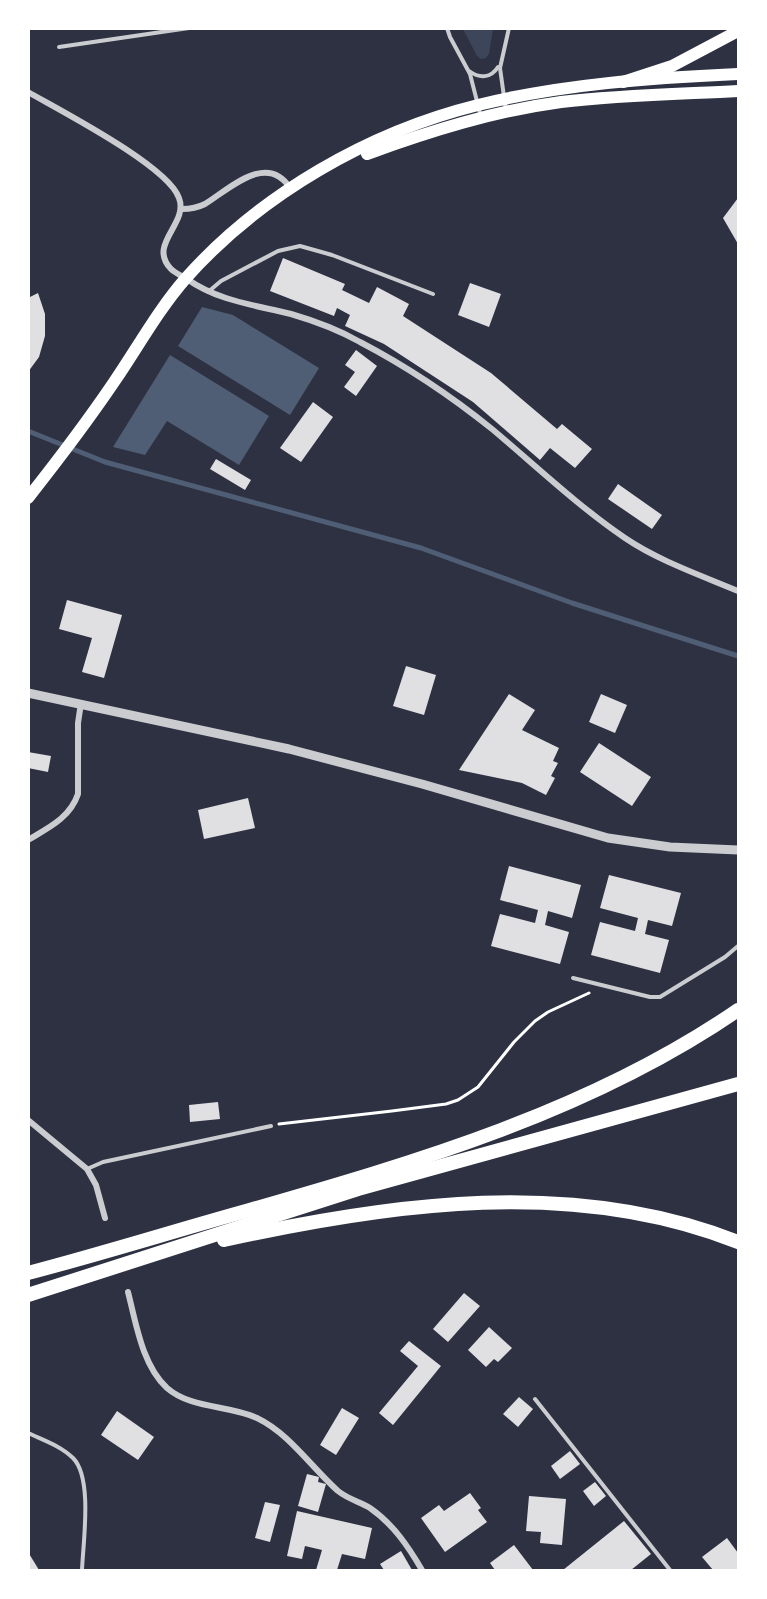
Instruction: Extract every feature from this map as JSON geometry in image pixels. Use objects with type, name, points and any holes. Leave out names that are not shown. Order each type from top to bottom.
[{"type":"highway","points":[[28,1273],[344,1183],[514,1125],[589,1095],[637,1071],[683,1047],[738,1010]]},
{"type":"highway","points":[[141,1240],[357,1189],[738,1084]]},
{"type":"highway","points":[[31,1295],[142,1257],[357,1189]]},
{"type":"highway","points":[[142,1257],[335,1218],[419,1206],[501,1201],[615,1209],[689,1224],[738,1242]]},
{"type":"main road","points":[[623,82],[672,66],[738,31]]},
{"type":"main road","points":[[505,106],[542,92],[623,82],[738,74]]},
{"type":"main road","points":[[28,498],[81,430],[159,312],[186,279],[228,238],[290,188],[308,178],[480,111],[505,106],[603,98],[738,91]]},
{"type":"street","points":[[28,92],[137,156],[176,189],[182,209],[180,218],[164,242],[163,252],[165,261],[172,270],[208,292],[320,323],[365,344],[463,407],[626,538],[673,564],[738,591]]},
{"type":"street","points":[[182,209],[195,208],[204,204],[236,181],[263,174],[281,176],[290,188]]},
{"type":"street","points":[[28,693],[289,749],[422,784],[608,838],[670,848],[738,850]]},
{"type":"street","points":[[28,840],[59,821],[75,804],[78,794],[78,723],[81,703]]},
{"type":"street","points":[[28,1120],[87,1169],[96,1185],[105,1218]]},
{"type":"street","points":[[128,1292],[150,1365],[168,1389],[181,1396],[257,1419],[273,1428],[293,1444],[338,1491],[384,1518],[410,1549],[422,1570]]},
{"type":"lane","points":[[59,47],[189,28]]},
{"type":"lane","points":[[447,28],[467,68],[480,111]]},
{"type":"lane","points":[[505,106],[500,81],[500,63],[509,28]]},
{"type":"lane","points":[[467,68],[476,76],[487,76],[494,73],[500,63]]},
{"type":"lane","points":[[208,292],[221,281],[284,248],[300,246],[332,255],[432,294]]},
{"type":"lane","points":[[573,978],[650,997],[660,997],[725,957],[738,946]]},
{"type":"lane","points":[[87,1169],[103,1162],[271,1126]]},
{"type":"lane","points":[[536,1399],[670,1570]]},
{"type":"lane","points":[[28,1433],[64,1451],[80,1467],[85,1497],[82,1570]]},
{"type":"path","points":[[271,1126],[435,1106],[458,1100],[478,1087],[514,1042],[535,1021],[548,1012],[583,997],[589,993],[594,983]]},
{"type":"shaded area","points":[[463,29],[493,29],[489,54],[486,58],[481,59],[477,56]]},
{"type":"shaded area","points":[[202,307],[233,315],[319,368],[290,415],[178,346]]},
{"type":"shaded area","points":[[170,355],[269,416],[239,465],[167,421],[145,455],[113,447]]},
{"type":"building","points":[[738,198],[738,244],[723,218]]},
{"type":"building","points":[[283,258],[345,284],[342,290],[369,303],[377,287],[409,304],[403,316],[491,373],[557,429],[562,424],[592,449],[575,468],[550,448],[540,460],[473,402],[384,344],[345,326],[350,315],[337,308],[334,316],[270,291]]},
{"type":"building","points":[[470,283],[501,294],[489,327],[458,315]]},
{"type":"building","points":[[38,293],[45,314],[45,336],[39,357],[28,372],[28,298]]},
{"type":"building","points":[[356,350],[377,366],[356,396],[344,387],[355,372],[345,365]]},
{"type":"building","points":[[313,402],[333,417],[301,462],[280,448]]},
{"type":"building","points":[[216,459],[251,480],[245,490],[210,469]]},
{"type":"building","points":[[618,484],[662,515],[652,529],[608,499]]},
{"type":"building","points":[[67,600],[122,615],[104,678],[82,672],[92,638],[59,629]]},
{"type":"building","points":[[406,666],[436,675],[424,715],[393,706]]},
{"type":"building","points":[[509,694],[535,710],[522,730],[559,748],[553,761],[558,763],[551,776],[555,778],[546,795],[522,783],[459,770]]},
{"type":"building","points":[[601,694],[627,705],[615,733],[589,722]]},
{"type":"building","points":[[599,743],[651,777],[632,806],[580,772]]},
{"type":"building","points":[[28,752],[51,756],[48,772],[28,768]]},
{"type":"building","points":[[248,798],[255,828],[204,839],[198,810]]},
{"type":"building","points":[[509,866],[581,885],[572,918],[548,911],[545,925],[569,932],[560,964],[491,946],[500,914],[535,923],[538,910],[500,900]]},
{"type":"building","points":[[609,875],[681,893],[672,926],[648,920],[645,934],[669,940],[660,973],[591,955],[600,922],[635,931],[638,918],[600,908]]},
{"type":"building","points":[[218,1102],[220,1119],[190,1122],[189,1105]]},
{"type":"building","points":[[464,1293],[480,1306],[448,1342],[433,1329]]},
{"type":"building","points":[[489,1327],[512,1348],[498,1362],[494,1359],[486,1367],[468,1350]]},
{"type":"building","points":[[409,1341],[441,1366],[393,1425],[379,1413],[418,1366],[400,1351]]},
{"type":"building","points":[[519,1397],[533,1409],[518,1427],[503,1414]]},
{"type":"building","points":[[342,1408],[359,1418],[336,1455],[320,1445]]},
{"type":"building","points":[[117,1411],[154,1437],[138,1460],[101,1435]]},
{"type":"building","points":[[570,1451],[580,1464],[560,1479],[551,1466]]},
{"type":"building","points":[[307,1474],[319,1477],[318,1482],[326,1484],[318,1512],[298,1506]]},
{"type":"building","points":[[595,1482],[606,1496],[594,1506],[583,1491]]},
{"type":"building","points":[[470,1493],[481,1508],[478,1510],[487,1522],[445,1552],[421,1518],[439,1505],[444,1511]]},
{"type":"building","points":[[529,1496],[566,1499],[562,1545],[540,1543],[541,1532],[526,1531]]},
{"type":"building","points":[[265,1502],[280,1505],[270,1542],[255,1538]]},
{"type":"building","points":[[297,1511],[372,1528],[365,1559],[342,1554],[337,1570],[316,1570],[322,1550],[305,1546],[302,1559],[287,1556]]},
{"type":"building","points":[[624,1521],[651,1554],[631,1570],[563,1570]]},
{"type":"building","points":[[727,1538],[738,1553],[738,1570],[713,1570],[702,1557]]},
{"type":"building","points":[[514,1545],[533,1570],[495,1570],[490,1563]]},
{"type":"building","points":[[401,1551],[412,1570],[384,1570],[380,1564]]},
{"type":"building","points":[[28,1552],[39,1570],[28,1570]]},
{"type":"waterway","points":[[28,431],[105,462],[421,548],[572,603],[738,656]]}]
